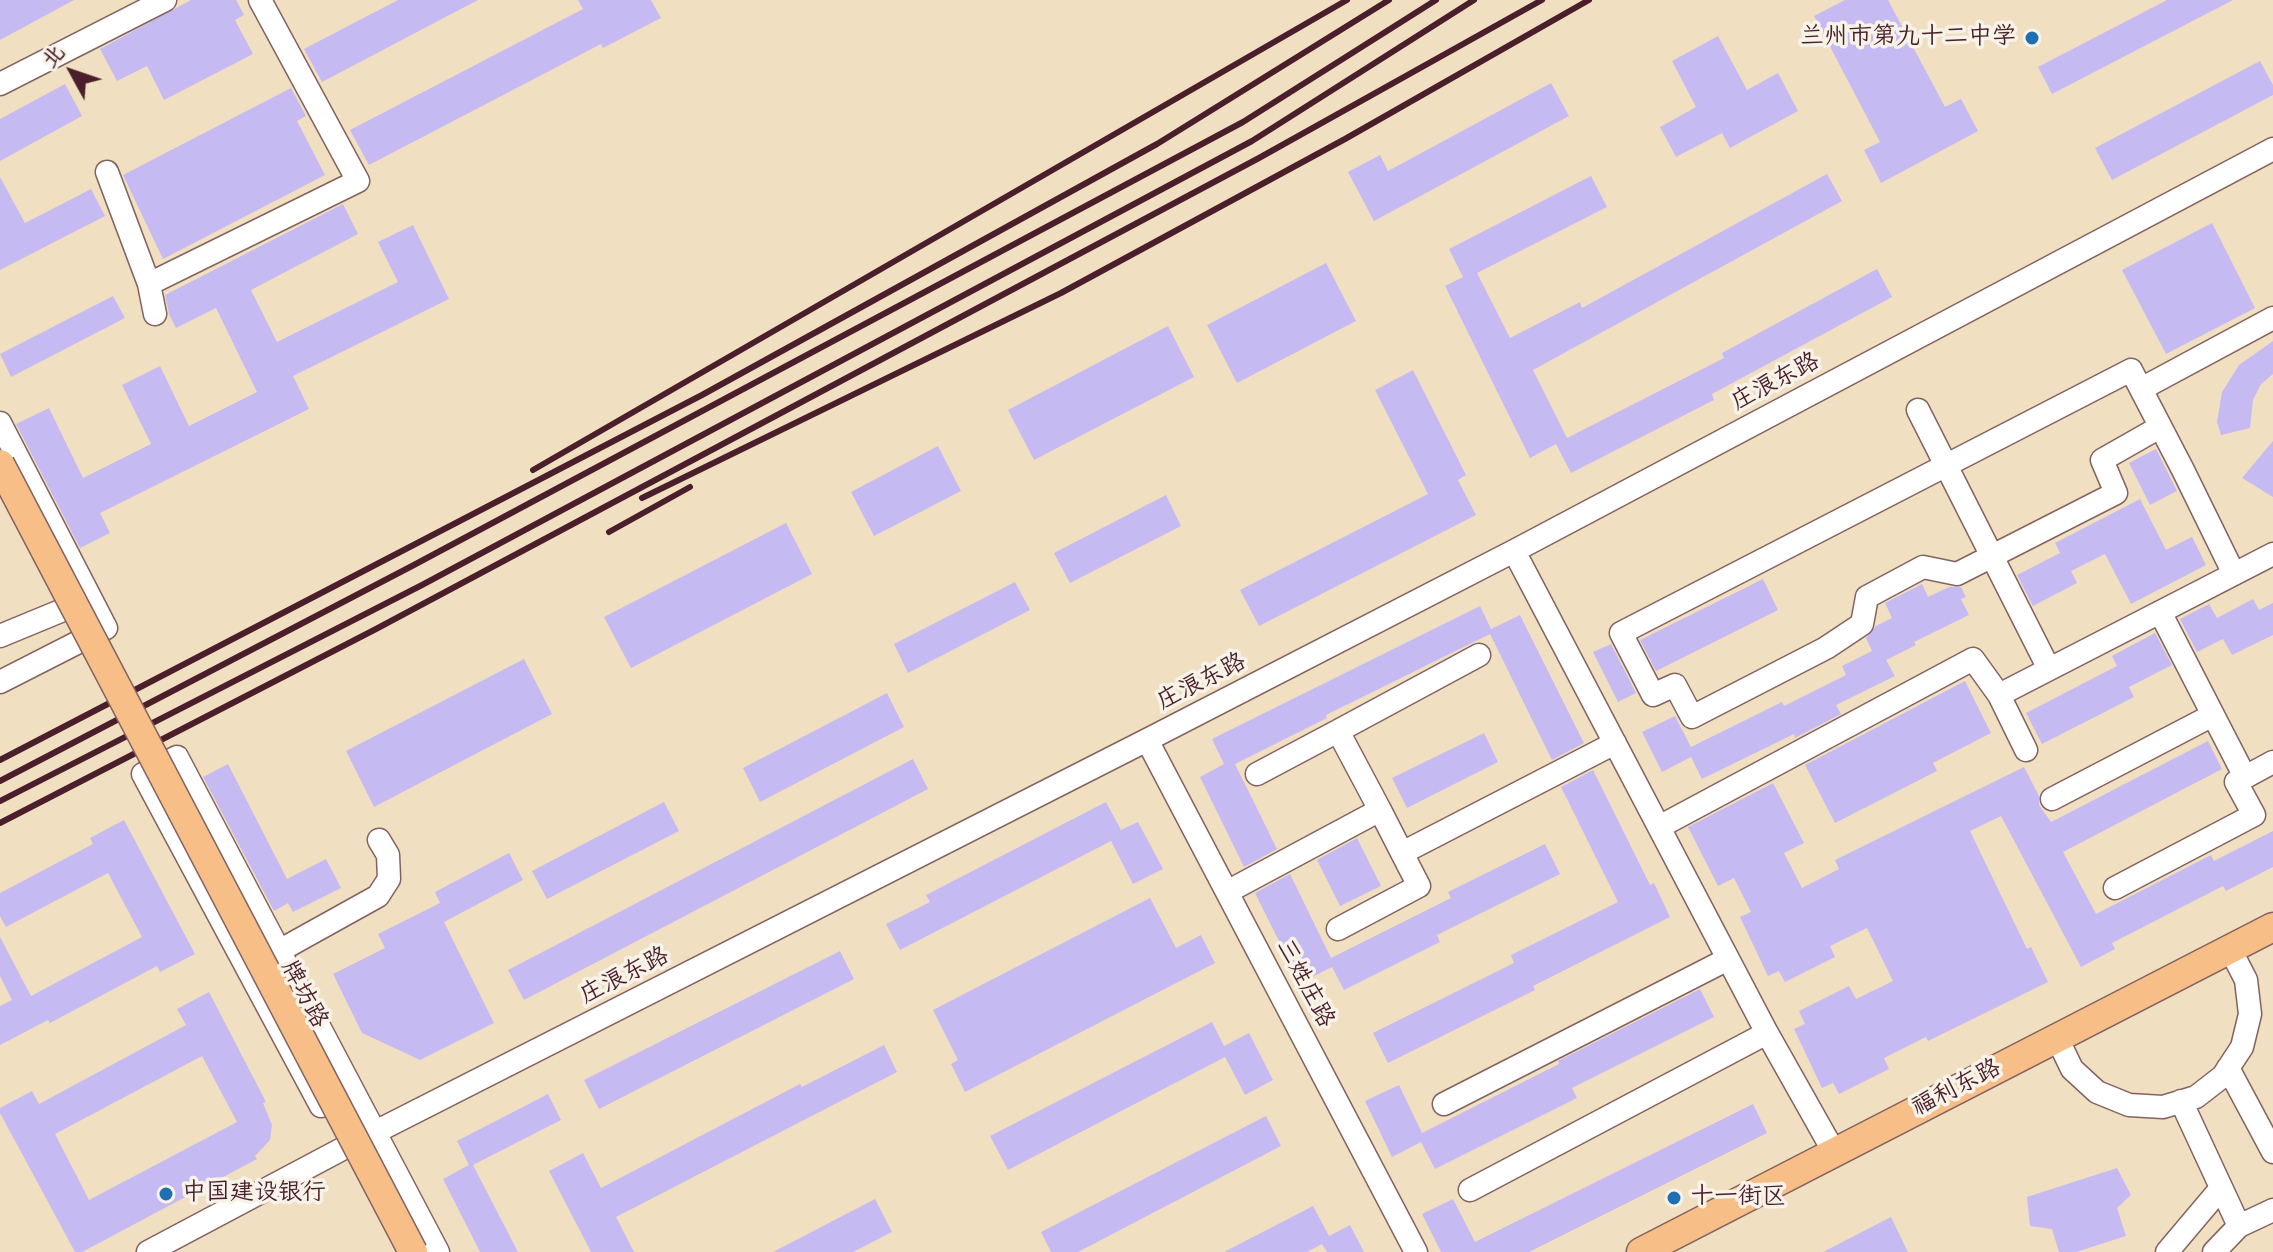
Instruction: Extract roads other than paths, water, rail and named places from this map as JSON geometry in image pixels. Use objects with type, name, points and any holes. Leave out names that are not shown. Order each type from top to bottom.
[{"type":"main road","name":"牌坊路","points":[[0,464],[413,1252]]},
{"type":"main road","name":"福利东路","points":[[1641,1252],[2273,927]]},
{"type":"street","points":[[0,84],[165,0]]},
{"type":"street","points":[[149,284],[358,181],[260,0]]},
{"type":"street","name":"庄浪东路","points":[[148,1252],[1514,551],[2273,149]]},
{"type":"street","points":[[107,172],[149,284],[155,314]]},
{"type":"street","points":[[2141,389],[2273,318]]},
{"type":"street","points":[[2160,427],[2102,460],[2116,493],[1957,574],[1923,567],[1867,597],[1862,624],[1826,648],[1692,717],[1675,685],[1653,695],[1621,633],[2131,370],[2141,389],[2234,574]]},
{"type":"street","points":[[1918,410],[2049,669]]},
{"type":"street","points":[[0,423],[106,628],[0,682]]},
{"type":"street","points":[[0,464],[85,639]]},
{"type":"street","points":[[0,494],[63,610],[85,639]]},
{"type":"street","points":[[1514,551],[1767,1033],[1834,1152]]},
{"type":"street","points":[[1999,695],[2273,554]]},
{"type":"street","points":[[0,636],[63,610]]},
{"type":"street","points":[[2160,612],[2245,777]]},
{"type":"street","points":[[1257,774],[1479,655]]},
{"type":"street","points":[[1659,827],[1973,659],[1999,695],[2026,750]]},
{"type":"street","points":[[2052,799],[2213,715]]},
{"type":"street","points":[[1338,731],[1419,886],[1338,929]]},
{"type":"street","name":"三姓庄路","points":[[1147,740],[1416,1252]]},
{"type":"street","points":[[1402,853],[1615,743]]},
{"type":"street","name":"牌坊路","points":[[397,1252],[358,1142],[279,951],[177,757],[155,761],[143,774],[358,1142],[438,1252]]},
{"type":"street","points":[[2115,888],[2254,815],[2236,782],[2273,762]]},
{"type":"street","points":[[1227,892],[1380,810]]},
{"type":"street","points":[[279,951],[378,896],[389,879],[388,855],[379,840]]},
{"type":"street","points":[[2057,1038],[2072,1069],[2097,1092],[2129,1105],[2163,1107],[2196,1097],[2223,1076],[2242,1047],[2250,1014],[2246,980],[2230,949]]},
{"type":"street","points":[[1444,1104],[1728,959]]},
{"type":"street","points":[[1470,1190],[1767,1033]]},
{"type":"street","points":[[2228,1068],[2273,1152]]},
{"type":"street","points":[[2181,1101],[2239,1226]]},
{"type":"street","points":[[2167,1252],[2221,1188]]},
{"type":"street","points":[[2214,1252],[2239,1226],[2273,1210]]},
{"type":"railway","points":[[533,470],[1347,0]]},
{"type":"railway","points":[[0,760],[702,395],[1157,144],[1389,0]]},
{"type":"railway","points":[[0,781],[412,566],[1243,122],[1436,0]]},
{"type":"railway","points":[[0,801],[422,585],[1252,141],[1474,0]]},
{"type":"railway","points":[[0,823],[376,629],[1259,158],[1542,0]]},
{"type":"railway","points":[[642,498],[1061,293],[1345,139],[1589,0]]},
{"type":"railway","points":[[609,532],[690,487]]},
{"type":"place","name":"兰州市第九十二中学","points":[[2032,38]]},
{"type":"place","name":"中国建设银行","points":[[166,1194]]},
{"type":"place","name":"十一街区","points":[[1674,1198]]}]
